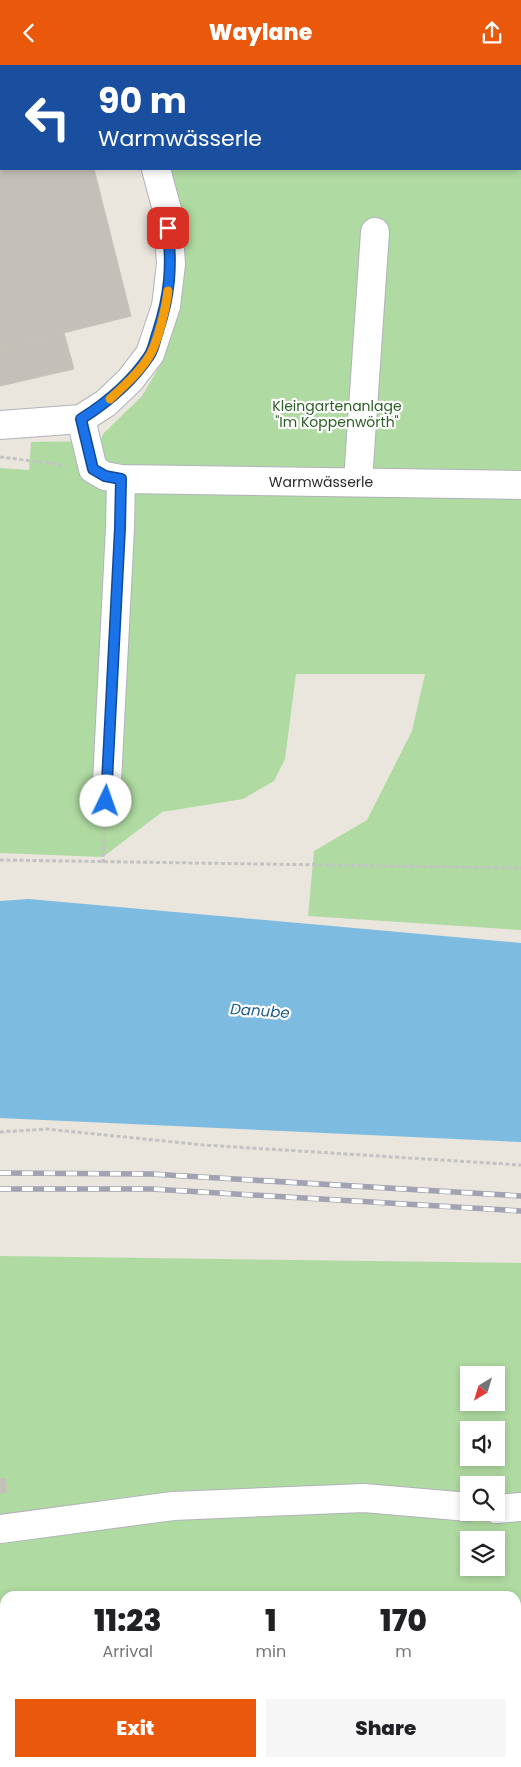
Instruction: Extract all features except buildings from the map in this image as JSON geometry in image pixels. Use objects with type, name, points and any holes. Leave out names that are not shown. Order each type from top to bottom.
[{"type":"lane","points":[[0,425],[81,419],[112,397],[130,381],[150,354],[166,306],[172,264],[167,210],[156,170]]},
{"type":"lane","points":[[358,481],[375,232]]},
{"type":"lane","points":[[81,419],[93,469]]},
{"type":"lane","name":"Warmwässerle","points":[[93,469],[105,476],[121,479],[315,483],[358,481],[521,485]]},
{"type":"lane","points":[[106,801],[121,479]]},
{"type":"lane","points":[[0,1529],[173,1506],[364,1498],[460,1506]]},
{"type":"lane","points":[[505,1508],[521,1507]]},
{"type":"path","points":[[0,457],[93,469]]},
{"type":"path","points":[[103,863],[106,801]]},
{"type":"path","points":[[0,860],[521,868]]},
{"type":"path","points":[[0,1132],[46,1129],[204,1145],[521,1165]]},
{"type":"green space","name":"Kleingartenanlage \"Im Koppenwörth\"","points":[[169,170],[521,170],[521,930],[308,916],[314,851],[367,820],[412,731],[425,674],[296,674],[285,759],[274,781],[243,799],[162,812],[103,857],[0,853],[0,468],[29,470],[31,442],[100,441],[103,434],[142,396],[162,362],[180,310],[181,212]]},
{"type":"green space","points":[[0,1256],[521,1263],[521,1591],[0,1591]]},
{"type":"water","name":"Danube","points":[[29,899],[521,943],[521,1142],[0,1118],[0,901]]},
{"type":"railway","points":[[0,1173],[151,1174],[521,1196]]},
{"type":"railway","points":[[0,1189],[152,1189],[521,1211]]},
{"type":"slow traffic","points":[[110,399],[130,381],[150,354],[166,306],[168,291]]},
{"type":"route","points":[[106,801],[121,479],[105,476],[93,469],[81,419],[106,403],[130,381],[150,354],[166,306],[172,264],[168,228]]}]
